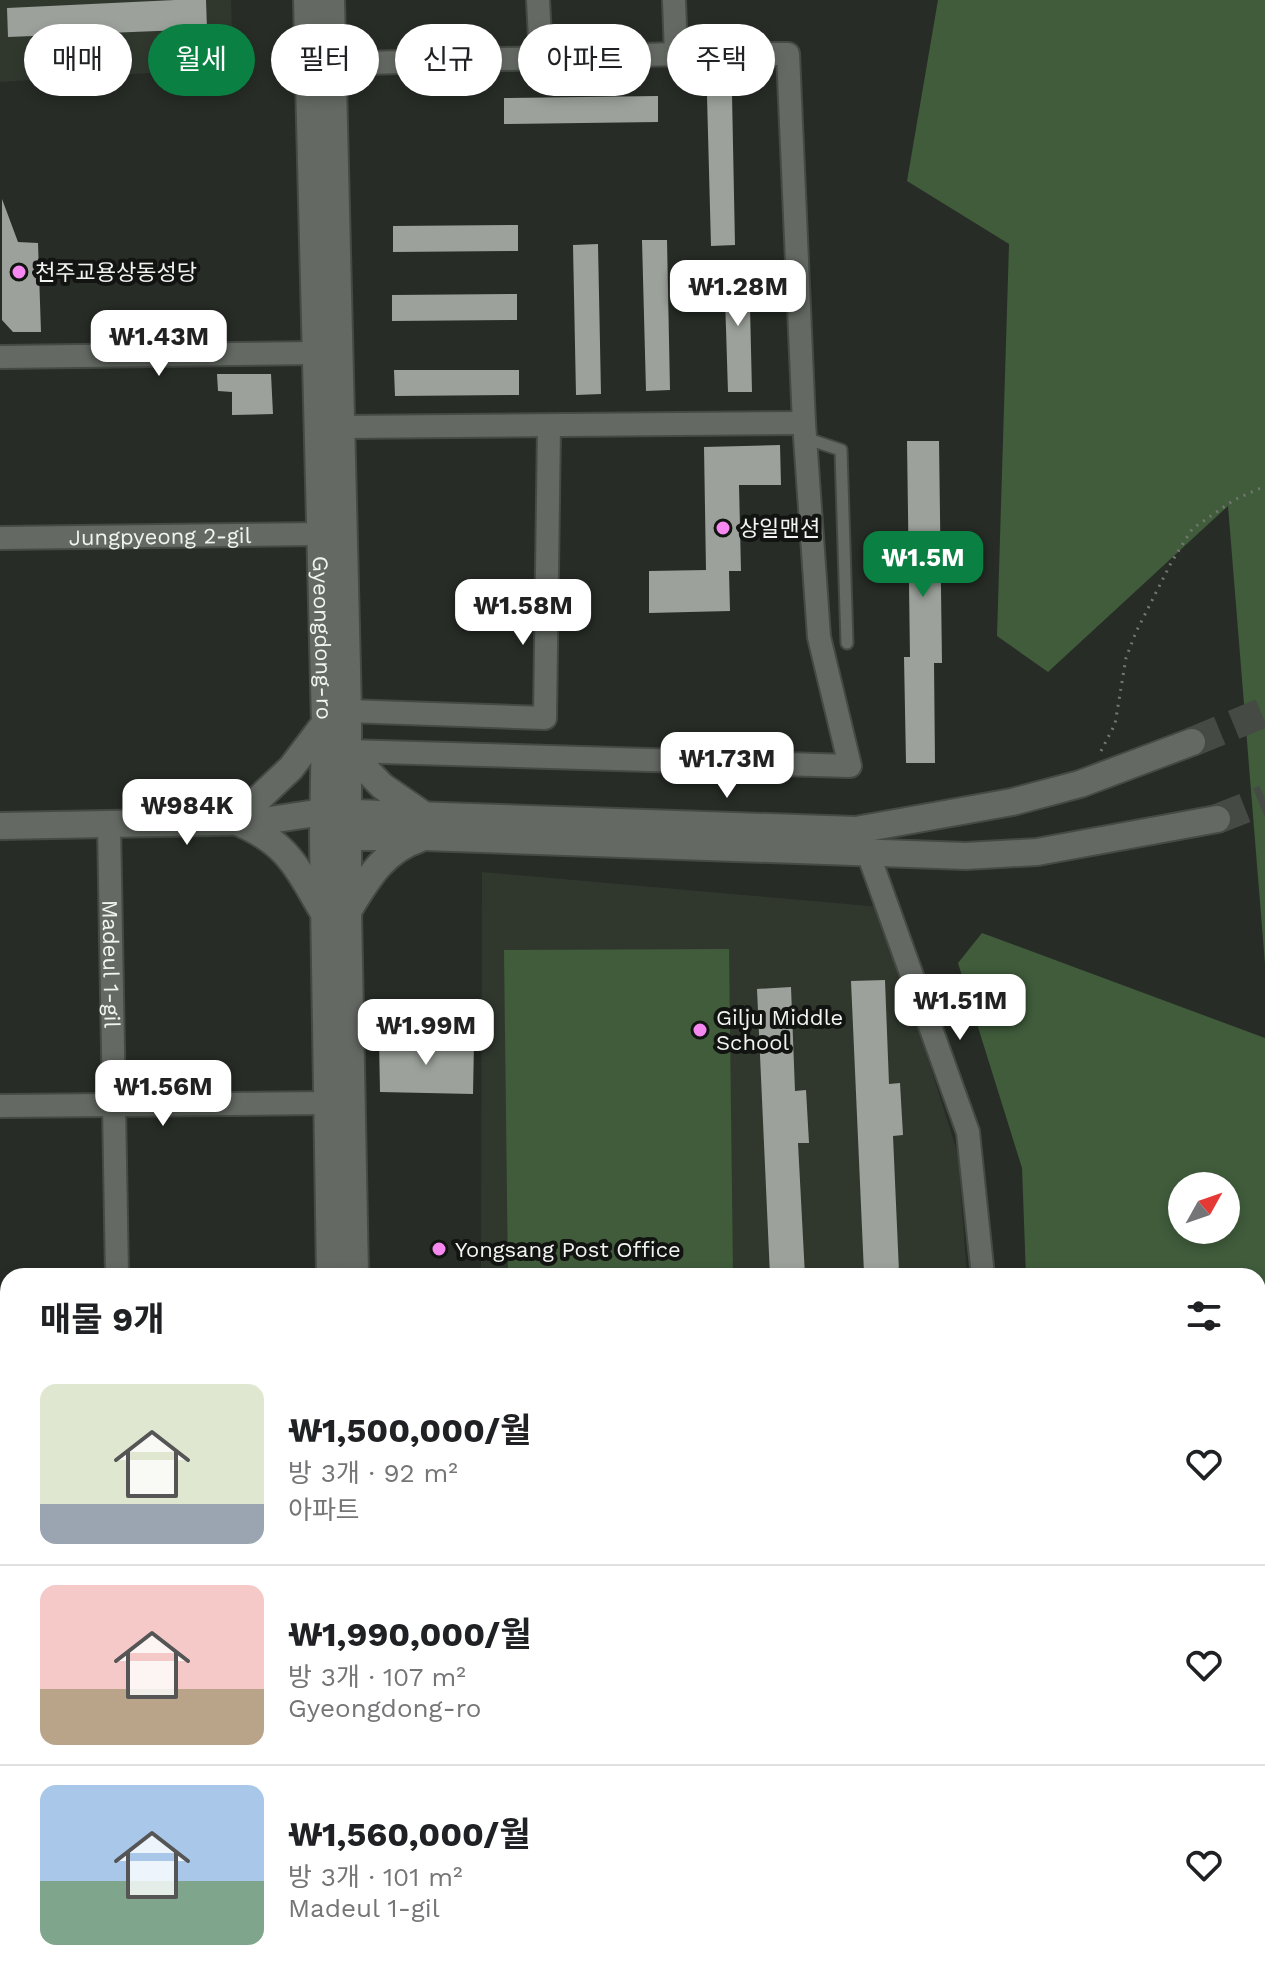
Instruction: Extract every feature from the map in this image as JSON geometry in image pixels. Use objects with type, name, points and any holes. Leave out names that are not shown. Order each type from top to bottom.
[{"type":"street","name":"Gyeongdong-ro","points":[[307,0],[320,534],[336,717],[348,751],[335,825]]},
{"type":"street","name":"Gyeongdong-ro","points":[[331,0],[332,24]]},
{"type":"street","points":[[538,0],[539,24]]},
{"type":"street","points":[[674,0],[675,24]]},
{"type":"street","points":[[348,751],[850,766],[819,637],[805,430],[788,54],[775,54]]},
{"type":"street","points":[[379,62],[518,58]]},
{"type":"street","name":"Gyeongdong-ro","points":[[334,96],[341,427],[336,912],[355,1268]]},
{"type":"street","points":[[0,357],[317,353]]},
{"type":"street","points":[[235,821],[291,768],[336,717],[545,718],[549,426]]},
{"type":"street","points":[[341,427],[805,430]]},
{"type":"street","name":"Jungpyeong 2-gil","points":[[0,538],[320,534]]},
{"type":"street","points":[[862,842],[1080,784],[1192,742]]},
{"type":"street","points":[[348,751],[425,826]]},
{"type":"street","points":[[0,826],[263,821],[425,826],[862,842],[966,856],[1037,852],[1217,819]]},
{"type":"street","points":[[235,821],[278,844],[336,912],[385,858],[425,826]]},
{"type":"street","name":"Madeul 1-gil","points":[[109,824],[117,1268]]},
{"type":"street","points":[[862,842],[968,1132],[982,1268]]},
{"type":"street","name":"Gyeongdong-ro","points":[[330,1268],[326,1103],[336,912]]},
{"type":"street","points":[[0,1106],[326,1103]]},
{"type":"lane","points":[[805,430],[841,450],[847,643]]},
{"type":"path","points":[[1094,755],[1103,749],[1115,724],[1126,658],[1136,632],[1192,529],[1234,500],[1265,486]]},
{"type":"shaded area","points":[[0,0],[231,0],[232,24],[148,24],[148,73],[132,74],[132,24],[24,24],[24,81],[0,82]]},
{"type":"shaded area","name":"Gilju Middle School","points":[[482,872],[880,907],[958,1154],[966,1268],[481,1268]]},
{"type":"green space","points":[[938,0],[1265,0],[1265,964],[1228,506],[1048,672],[997,636],[1009,244],[907,181]]},
{"type":"green space","points":[[982,933],[1265,1038],[1265,1268],[1026,1268],[1022,1168],[958,963]]},
{"type":"green space","points":[[729,949],[733,1268],[508,1268],[504,950]]},
{"type":"building","points":[[206,0],[207,24],[148,24],[148,31],[132,32],[132,24],[24,24],[24,36],[8,37],[7,8]]},
{"type":"building","points":[[658,96],[658,122],[504,124],[504,98]]},
{"type":"building","points":[[707,96],[732,96],[735,245],[711,246]]},
{"type":"building","name":"천주교용상동성당","points":[[2,199],[18,242],[38,243],[41,332],[13,332],[2,320]]},
{"type":"building","points":[[518,225],[518,251],[393,252],[393,226]]},
{"type":"building","points":[[642,240],[667,240],[670,390],[646,391]]},
{"type":"building","points":[[598,244],[601,394],[576,395],[573,245]]},
{"type":"building","points":[[749,265],[752,392],[728,392],[724,266]]},
{"type":"building","points":[[517,294],[517,320],[392,321],[392,295]]},
{"type":"building","points":[[394,370],[519,370],[519,395],[395,396]]},
{"type":"building","points":[[217,374],[271,374],[273,414],[232,415],[232,392],[218,391]]},
{"type":"building","points":[[907,441],[939,441],[942,663],[934,663],[935,763],[906,763],[904,657],[910,657]]},
{"type":"building","name":"상일맨션","points":[[780,445],[781,485],[739,485],[741,571],[729,571],[730,611],[649,613],[649,571],[706,570],[704,447]]},
{"type":"building","points":[[885,980],[889,1084],[900,1083],[903,1135],[893,1136],[899,1268],[864,1268],[851,981]]},
{"type":"building","points":[[791,987],[795,1091],[806,1090],[809,1143],[798,1143],[805,1268],[770,1268],[757,989]]},
{"type":"building","points":[[379,1039],[474,1042],[473,1094],[380,1092]]},
{"type":"tunnel","points":[[1192,742],[1265,712]]},
{"type":"tunnel","points":[[1217,819],[1265,800]]},
{"type":"place","name":"천주교용상동성당","points":[[19,272]]},
{"type":"place","name":"상일맨션","points":[[723,528]]},
{"type":"place","name":"Gilju Middle School","points":[[700,1030]]},
{"type":"place","name":"Yongsang Post Office","points":[[439,1249]]}]
